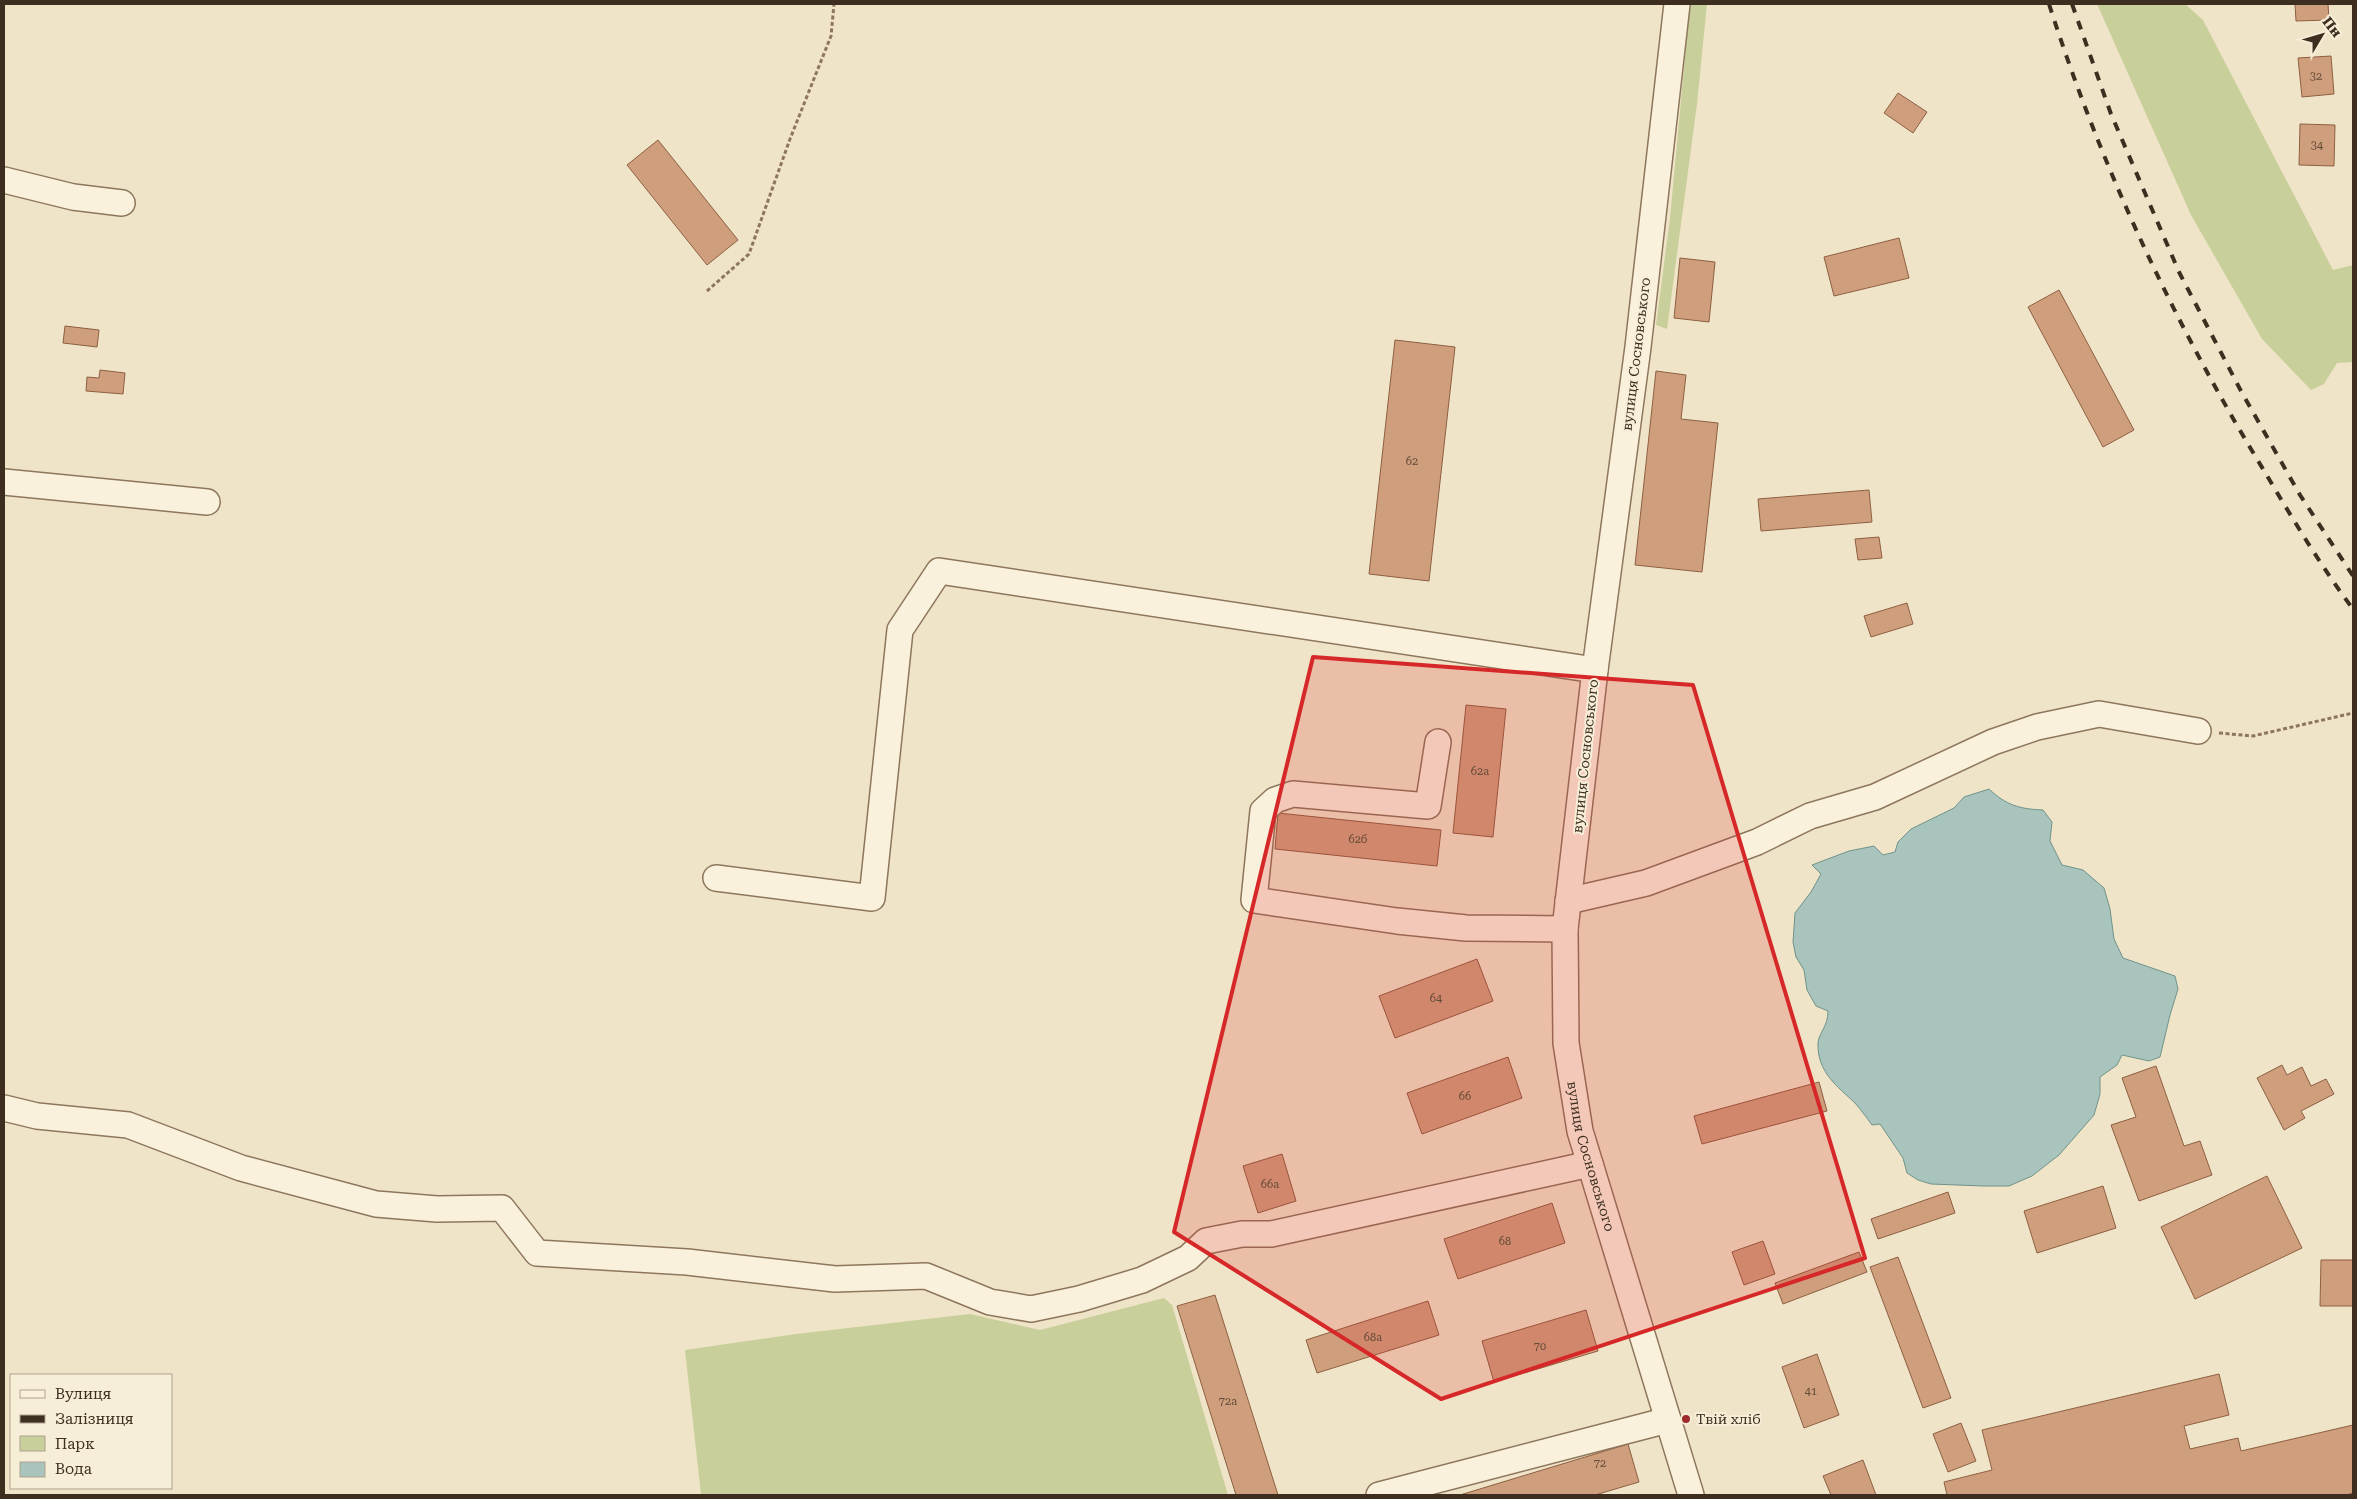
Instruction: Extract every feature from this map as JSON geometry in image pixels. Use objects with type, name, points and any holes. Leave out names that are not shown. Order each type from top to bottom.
[{"type":"street","name":"вулиця Сосновського","points":[[1676,4],[1638,347],[1595,670],[1565,929],[1566,1043],[1580,1131],[1691,1495]]},
{"type":"street","points":[[4,180],[73,197],[122,203]]},
{"type":"street","points":[[4,482],[207,502]]},
{"type":"street","points":[[716,878],[872,898],[900,630],[939,571],[1595,670]]},
{"type":"street","points":[[1568,901],[1646,884],[1757,842],[1810,816],[1875,796],[1993,742],[2037,727],[2099,714],[2198,731]]},
{"type":"street","points":[[1438,742],[1428,806],[1293,794],[1275,800],[1263,811],[1254,900],[1397,921],[1466,928],[1565,929]]},
{"type":"street","points":[[4,1108],[37,1116],[128,1125],[241,1168],[376,1204],[437,1209],[502,1208],[538,1253],[687,1262],[835,1279],[926,1276],[990,1302],[1031,1309],[1079,1299],[1142,1280],[1188,1258],[1206,1240],[1242,1234],[1271,1234],[1590,1164]]},
{"type":"street","points":[[1379,1495],[1668,1420]]},
{"type":"path","points":[[707,291],[749,254],[790,139],[831,36],[834,4]]},
{"type":"path","points":[[2198,731],[2254,736],[2353,713]]},
{"type":"highlighted area","points":[[1313,657],[1693,685],[1865,1258],[1441,1399],[1174,1232]]},
{"type":"green space","points":[[1690,4],[1707,4],[1697,104],[1667,329],[1656,325],[1670,218]]},
{"type":"green space","points":[[2097,4],[2185,4],[2203,20],[2333,270],[2353,265],[2353,362],[2337,363],[2324,384],[2311,390],[2262,339],[2191,215]]},
{"type":"green space","points":[[1164,1298],[1172,1305],[1228,1495],[701,1495],[685,1350],[796,1334],[970,1314],[1040,1330]]},
{"type":"water","points":[[1989,789],[2001,799],[2013,805],[2027,809],[2043,810],[2052,822],[2050,841],[2062,865],[2083,870],[2104,888],[2110,909],[2114,939],[2123,958],[2175,976],[2178,989],[2160,1057],[2149,1061],[2122,1055],[2117,1065],[2100,1077],[2100,1094],[2094,1115],[2059,1155],[2032,1176],[2009,1186],[1931,1184],[1918,1180],[1907,1173],[1903,1158],[1880,1124],[1872,1125],[1855,1103],[1829,1078],[1821,1062],[1818,1043],[1827,1021],[1828,1011],[1816,1006],[1807,990],[1804,970],[1796,957],[1793,942],[1795,913],[1811,892],[1821,874],[1812,865],[1849,851],[1874,846],[1883,855],[1895,852],[1898,842],[1911,829],[1954,808],[1964,797]]},
{"type":"building","points":[[2295,4],[2328,4],[2329,20],[2296,21]]},
{"type":"building","points":[[2331,56],[2334,94],[2302,97],[2298,58]]},
{"type":"building","points":[[1898,93],[1927,112],[1913,133],[1884,113]]},
{"type":"building","points":[[2300,124],[2335,125],[2334,166],[2299,165]]},
{"type":"building","points":[[658,140],[738,240],[707,265],[627,165]]},
{"type":"building","points":[[1899,238],[1909,278],[1834,296],[1824,257]]},
{"type":"building","points":[[1680,258],[1715,262],[1709,322],[1674,318]]},
{"type":"building","points":[[2059,290],[2134,430],[2103,447],[2028,307]]},
{"type":"building","points":[[65,326],[99,330],[97,347],[63,343]]},
{"type":"building","points":[[1395,340],[1455,347],[1429,581],[1369,574]]},
{"type":"building","points":[[100,370],[125,373],[123,394],[86,391],[87,377],[99,378]]},
{"type":"building","points":[[1656,371],[1686,375],[1681,419],[1718,423],[1702,572],[1635,565]]},
{"type":"building","points":[[1869,490],[1872,522],[1761,531],[1758,499]]},
{"type":"building","points":[[1879,537],[1882,558],[1858,560],[1855,539]]},
{"type":"building","points":[[1907,603],[1913,624],[1871,637],[1864,616]]},
{"type":"building","points":[[1466,705],[1506,709],[1493,837],[1453,833]]},
{"type":"building","points":[[1278,813],[1441,830],[1437,866],[1275,849]]},
{"type":"building","points":[[1477,959],[1493,1001],[1395,1038],[1379,996]]},
{"type":"building","points":[[1508,1057],[1522,1098],[1422,1134],[1407,1093]]},
{"type":"building","points":[[2282,1065],[2287,1075],[2302,1067],[2311,1086],[2326,1079],[2334,1094],[2301,1111],[2305,1118],[2284,1130],[2257,1078]]},
{"type":"building","points":[[2156,1066],[2184,1146],[2200,1141],[2212,1175],[2139,1201],[2111,1125],[2136,1117],[2122,1078]]},
{"type":"building","points":[[1819,1082],[1827,1111],[1702,1144],[1694,1116]]},
{"type":"building","points":[[1282,1154],[1296,1201],[1258,1213],[1243,1166]]},
{"type":"building","points":[[2267,1176],[2302,1248],[2195,1299],[2161,1227]]},
{"type":"building","points":[[2103,1186],[2116,1228],[2037,1253],[2024,1211]]},
{"type":"building","points":[[1948,1192],[1955,1213],[1878,1239],[1871,1219]]},
{"type":"building","points":[[1552,1203],[1565,1243],[1458,1279],[1444,1239]]},
{"type":"building","points":[[1763,1241],[1775,1274],[1744,1285],[1732,1252]]},
{"type":"building","points":[[1859,1252],[1867,1272],[1783,1304],[1775,1283]]},
{"type":"building","points":[[1898,1257],[1951,1398],[1923,1408],[1870,1267]]},
{"type":"building","points":[[2321,1260],[2353,1260],[2353,1306],[2320,1306]]},
{"type":"building","points":[[1215,1295],[1278,1495],[1236,1495],[1177,1306]]},
{"type":"building","points":[[1428,1301],[1439,1335],[1317,1373],[1306,1340]]},
{"type":"building","points":[[1586,1310],[1598,1351],[1494,1382],[1482,1341]]},
{"type":"building","points":[[1817,1354],[1839,1415],[1804,1428],[1782,1367]]},
{"type":"building","points":[[2219,1374],[2229,1415],[2184,1426],[2190,1449],[2238,1438],[2241,1451],[2353,1425],[2353,1493],[2346,1495],[1947,1495],[1944,1482],[1992,1470],[1982,1430]]},
{"type":"building","points":[[1961,1423],[1976,1461],[1948,1472],[1933,1434]]},
{"type":"building","points":[[1628,1444],[1639,1482],[1595,1495],[1460,1495]]},
{"type":"building","points":[[1863,1460],[1876,1495],[1831,1495],[1823,1476]]},
{"type":"railway","points":[[2049,4],[2069,65],[2116,184],[2170,301],[2230,414],[2317,558],[2353,609]]},
{"type":"railway","points":[[2072,4],[2111,114],[2179,272],[2241,391],[2300,495],[2353,576]]},
{"type":"place","name":"Твій хліб","points":[[1686,1419]]}]
